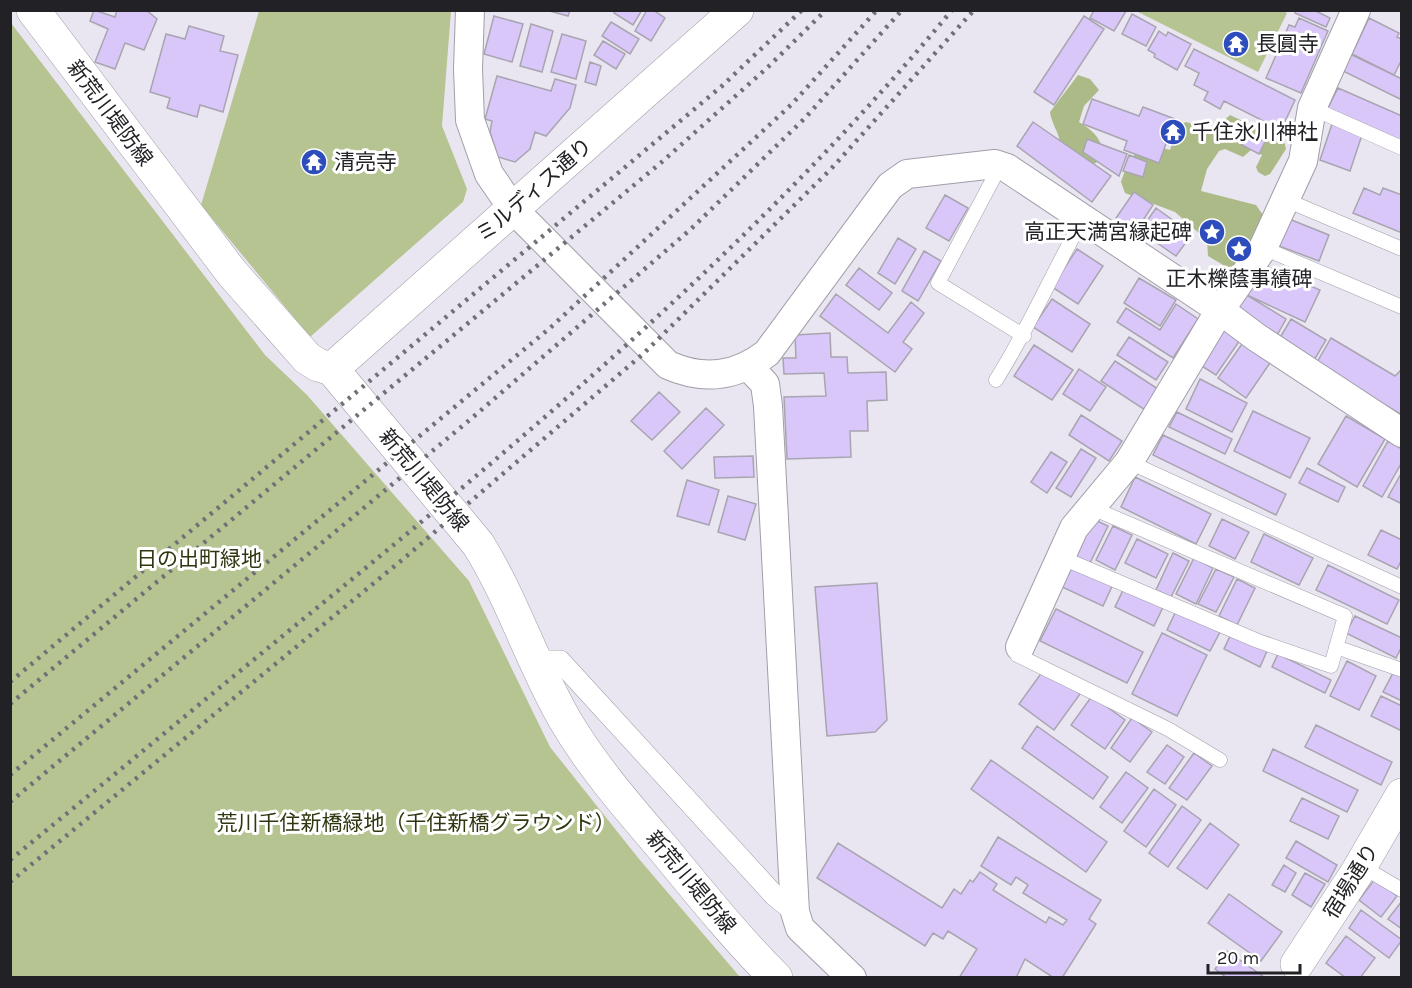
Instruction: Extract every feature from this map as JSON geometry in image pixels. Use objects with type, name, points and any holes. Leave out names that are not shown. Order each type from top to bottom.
[{"type":"main road","name":"新荒川堤防線","points":[[33,10],[232,273],[307,358],[318,365],[332,369],[478,544],[496,574],[537,661],[543,681],[564,718],[602,775],[730,929],[776,978]]},
{"type":"main road","name":"ミルディス通り","points":[[332,369],[737,10]]},
{"type":"main road","name":"宿場通り","points":[[1299,973],[1401,795]]},
{"type":"street","points":[[470,10],[470,120],[489,174],[513,209],[668,365],[686,373],[714,377],[749,367],[767,353],[890,186],[907,174],[1000,166],[1084,218],[1220,310],[1256,338],[1401,433]]},
{"type":"street","points":[[1020,647],[1074,528],[1129,462],[1220,310],[1263,248],[1303,160],[1312,108],[1356,10]]},
{"type":"street","points":[[749,367],[765,384],[768,406],[795,912],[800,928],[852,978]]},
{"type":"street","points":[[537,661],[560,661],[774,895],[795,912]]},
{"type":"lane","points":[[1312,108],[1401,148]]},
{"type":"lane","points":[[1000,166],[938,283],[1024,336]]},
{"type":"lane","points":[[1286,200],[1401,249]]},
{"type":"lane","points":[[996,380],[1024,336],[1055,267],[1084,218]]},
{"type":"lane","points":[[1263,248],[1401,306]]},
{"type":"lane","points":[[1129,462],[1401,587]]},
{"type":"lane","points":[[1060,557],[1258,641],[1331,666],[1345,616],[1092,508]]},
{"type":"lane","points":[[1020,647],[1017,655],[1168,729],[1220,760]]},
{"type":"lane","points":[[1335,647],[1401,670]]},
{"type":"lane","points":[[1361,866],[1401,890]]},
{"type":"green space","name":"長圓寺","points":[[1282,10],[1287,13],[1258,72],[1136,11]]},
{"type":"green space","name":"清亮寺","points":[[259,11],[451,11],[442,126],[467,189],[463,202],[310,337],[201,205]]},
{"type":"green space","points":[[11,23],[265,355],[307,395],[469,581],[550,747],[639,859],[740,977],[11,977]]},
{"type":"green space","points":[[1078,75],[1090,79],[1099,90],[1084,106],[1079,122],[1095,134],[1103,151],[1096,163],[1083,166],[1060,148],[1050,112]]},
{"type":"green space","points":[[1230,115],[1284,141],[1286,149],[1270,174],[1265,176],[1258,172],[1256,167],[1262,155],[1252,149],[1243,157],[1225,149],[1219,151],[1207,169],[1201,191],[1256,205],[1263,215],[1245,256],[1235,272],[1208,256],[1207,240],[1175,212],[1125,193],[1121,182],[1128,164],[1137,152],[1150,148],[1170,150],[1178,126],[1186,122],[1214,130]]},
{"type":"building","points":[[94,10],[115,17],[117,10],[146,10],[157,19],[144,50],[125,43],[115,69],[95,62],[108,29],[90,21]]},
{"type":"building","points":[[546,10],[570,10],[568,16]]},
{"type":"building","points":[[616,10],[642,10],[633,25],[614,13]]},
{"type":"building","points":[[647,10],[653,10],[665,18],[651,41],[635,31]]},
{"type":"building","points":[[1094,10],[1126,11],[1114,31],[1090,18]]},
{"type":"building","points":[[1296,10],[1314,10],[1330,18],[1326,27],[1295,13]]},
{"type":"building","points":[[1132,14],[1156,27],[1146,46],[1122,34]]},
{"type":"building","points":[[494,16],[523,24],[512,62],[484,54]]},
{"type":"building","points":[[1084,16],[1104,29],[1054,105],[1034,92]]},
{"type":"building","points":[[1299,18],[1328,31],[1301,93],[1266,78],[1289,25],[1295,27]]},
{"type":"building","points":[[1369,18],[1399,33],[1397,37],[1402,39],[1402,59],[1394,75],[1352,54]]},
{"type":"building","points":[[611,22],[639,39],[630,54],[602,36]]},
{"type":"building","points":[[531,24],[553,31],[542,72],[520,66]]},
{"type":"building","points":[[189,26],[224,36],[220,51],[238,55],[223,112],[200,105],[197,117],[167,108],[170,98],[150,92],[166,34],[185,39]]},
{"type":"building","points":[[1159,31],[1166,36],[1168,32],[1191,44],[1177,70],[1154,57],[1155,54],[1148,50]]},
{"type":"building","points":[[562,34],[586,41],[576,79],[551,72]]},
{"type":"building","points":[[603,41],[625,54],[616,69],[594,55]]},
{"type":"building","points":[[1194,49],[1295,100],[1281,130],[1224,101],[1220,109],[1204,100],[1208,92],[1194,85],[1199,73],[1185,66]]},
{"type":"building","points":[[1350,54],[1402,79],[1402,100],[1341,70]]},
{"type":"building","points":[[590,62],[601,66],[596,85],[585,82]]},
{"type":"building","points":[[497,76],[551,91],[555,79],[576,85],[570,108],[546,136],[535,132],[530,149],[515,162],[498,157],[490,132],[492,121],[485,119]]},
{"type":"building","points":[[1338,88],[1402,116],[1402,141],[1328,108]]},
{"type":"building","points":[[1092,99],[1139,116],[1143,107],[1175,119],[1159,163],[1124,150],[1127,141],[1083,124]]},
{"type":"building","points":[[1033,122],[1111,176],[1092,202],[1017,146]]},
{"type":"building","points":[[1332,124],[1362,135],[1350,171],[1320,160]]},
{"type":"building","points":[[1248,133],[1265,142],[1259,154],[1242,145]]},
{"type":"building","points":[[1087,139],[1127,154],[1119,176],[1083,152]]},
{"type":"building","points":[[1129,155],[1147,162],[1143,177],[1123,171]]},
{"type":"building","points":[[1364,188],[1380,195],[1383,188],[1402,195],[1402,233],[1353,213]]},
{"type":"building","points":[[1134,192],[1153,205],[1136,231],[1116,218]]},
{"type":"building","points":[[945,195],[968,208],[949,241],[926,228]]},
{"type":"building","points":[[1156,208],[1192,234],[1176,256],[1140,231]]},
{"type":"building","points":[[1289,219],[1329,235],[1319,261],[1279,246]]},
{"type":"building","points":[[898,238],[916,249],[895,284],[878,273]]},
{"type":"building","points":[[1077,249],[1103,266],[1078,304],[1052,287]]},
{"type":"building","points":[[924,251],[941,261],[918,301],[902,291]]},
{"type":"building","points":[[1262,264],[1320,290],[1305,322],[1247,295]]},
{"type":"building","points":[[859,268],[892,293],[879,310],[846,285]]},
{"type":"building","points":[[1139,278],[1176,300],[1160,326],[1124,303]]},
{"type":"building","points":[[836,294],[888,333],[911,302],[924,313],[903,342],[912,349],[895,372],[820,316]]},
{"type":"building","points":[[1245,294],[1286,319],[1276,337],[1234,311]]},
{"type":"building","points":[[1052,299],[1090,324],[1072,352],[1033,327]]},
{"type":"building","points":[[1176,304],[1198,319],[1173,358],[1117,322],[1126,308],[1160,330]]},
{"type":"building","points":[[1291,319],[1326,340],[1313,362],[1278,341]]},
{"type":"building","points":[[1221,327],[1240,340],[1216,375],[1197,363]]},
{"type":"building","points":[[830,333],[831,357],[847,357],[848,373],[886,372],[887,400],[867,401],[868,431],[850,431],[851,457],[787,459],[784,397],[826,396],[824,373],[784,374],[783,358],[796,358],[795,335]]},
{"type":"building","points":[[1129,337],[1168,362],[1156,380],[1117,355]]},
{"type":"building","points":[[1331,338],[1395,376],[1402,369],[1402,415],[1316,364]]},
{"type":"building","points":[[1242,344],[1270,363],[1246,398],[1218,378]]},
{"type":"building","points":[[1034,345],[1073,370],[1052,400],[1014,376]]},
{"type":"building","points":[[1115,361],[1158,389],[1145,410],[1101,381]]},
{"type":"building","points":[[1079,369],[1106,387],[1090,411],[1063,394]]},
{"type":"building","points":[[1200,379],[1247,403],[1232,432],[1186,409]]},
{"type":"building","points":[[659,392],[680,412],[652,440],[631,421]]},
{"type":"building","points":[[706,408],[724,425],[682,469],[664,451]]},
{"type":"building","points":[[1253,411],[1310,438],[1290,478],[1234,451]]},
{"type":"building","points":[[1177,412],[1232,439],[1225,454],[1169,427]]},
{"type":"building","points":[[1081,415],[1122,441],[1109,461],[1069,435]]},
{"type":"building","points":[[1346,416],[1385,439],[1357,487],[1318,464]]},
{"type":"building","points":[[1163,435],[1286,494],[1276,515],[1153,455]]},
{"type":"building","points":[[1388,441],[1402,449],[1402,462],[1382,497],[1363,486]]},
{"type":"building","points":[[1081,449],[1096,458],[1071,497],[1056,488]]},
{"type":"building","points":[[1051,452],[1067,462],[1047,493],[1031,482]]},
{"type":"building","points":[[753,456],[754,477],[715,478],[714,457]]},
{"type":"building","points":[[1307,468],[1345,487],[1338,502],[1299,483]]},
{"type":"building","points":[[1402,472],[1402,504],[1388,497]]},
{"type":"building","points":[[1135,477],[1211,514],[1196,544],[1121,507]]},
{"type":"building","points":[[687,480],[719,490],[709,525],[677,516]]},
{"type":"building","points":[[728,496],[756,504],[745,540],[718,532]]},
{"type":"building","points":[[1089,517],[1108,526],[1090,563],[1071,554]]},
{"type":"building","points":[[1222,519],[1249,532],[1235,559],[1209,546]]},
{"type":"building","points":[[1113,526],[1132,535],[1115,570],[1096,560]]},
{"type":"building","points":[[1381,530],[1402,540],[1402,559],[1397,569],[1368,555]]},
{"type":"building","points":[[1264,534],[1313,558],[1299,585],[1251,562]]},
{"type":"building","points":[[1137,539],[1168,554],[1156,578],[1125,563]]},
{"type":"building","points":[[1173,553],[1189,561],[1171,597],[1156,590]]},
{"type":"building","points":[[1194,558],[1213,568],[1196,604],[1176,594]]},
{"type":"building","points":[[1073,564],[1113,584],[1103,606],[1062,587]]},
{"type":"building","points":[[1328,565],[1399,600],[1387,624],[1316,590]]},
{"type":"building","points":[[1216,569],[1234,577],[1216,612],[1198,604]]},
{"type":"building","points":[[1237,579],[1255,588],[1237,625],[1219,616]]},
{"type":"building","points":[[877,583],[887,720],[875,732],[827,736],[815,587]]},
{"type":"building","points":[[1124,588],[1163,607],[1154,626],[1115,607]]},
{"type":"building","points":[[1056,609],[1143,652],[1127,683],[1040,641]]},
{"type":"building","points":[[1176,611],[1220,632],[1210,651],[1167,630]]},
{"type":"building","points":[[1355,616],[1402,638],[1402,646],[1396,658],[1346,633]]},
{"type":"building","points":[[1162,633],[1207,655],[1177,716],[1132,694]]},
{"type":"building","points":[[1231,634],[1267,651],[1260,667],[1224,649]]},
{"type":"building","points":[[1278,654],[1331,680],[1325,693],[1272,667]]},
{"type":"building","points":[[1347,661],[1376,676],[1359,710],[1330,696]]},
{"type":"building","points":[[1045,668],[1080,694],[1054,730],[1019,704]]},
{"type":"building","points":[[1393,673],[1402,677],[1402,701],[1383,692]]},
{"type":"building","points":[[1092,696],[1125,720],[1105,749],[1071,725]]},
{"type":"building","points":[[1381,696],[1402,706],[1402,731],[1371,716]]},
{"type":"building","points":[[1132,718],[1152,732],[1130,762],[1111,748]]},
{"type":"building","points":[[1316,725],[1392,762],[1381,785],[1305,747]]},
{"type":"building","points":[[1037,726],[1108,777],[1093,799],[1022,748]]},
{"type":"building","points":[[1167,745],[1184,757],[1165,784],[1147,772]]},
{"type":"building","points":[[1273,749],[1358,790],[1347,812],[1263,771]]},
{"type":"building","points":[[1194,753],[1212,766],[1187,800],[1169,788]]},
{"type":"building","points":[[991,760],[1107,842],[1086,872],[971,789]]},
{"type":"building","points":[[1126,772],[1148,788],[1122,823],[1100,807]]},
{"type":"building","points":[[1154,789],[1176,805],[1146,847],[1124,831]]},
{"type":"building","points":[[1302,798],[1339,816],[1328,839],[1290,821]]},
{"type":"building","points":[[1182,806],[1201,820],[1168,867],[1149,853]]},
{"type":"building","points":[[1210,823],[1239,845],[1207,889],[1177,868]]},
{"type":"building","points":[[998,837],[1101,900],[1089,919],[1096,924],[1062,978],[1054,978],[1025,959],[1016,978],[959,978],[977,949],[948,931],[943,939],[933,933],[925,946],[817,878],[838,843],[942,908],[954,889],[961,894],[970,880],[973,882],[980,872],[997,884],[993,890],[1046,923],[1049,917],[1063,925],[1067,920],[1023,893],[1028,885],[1016,877],[1011,885],[981,866]]},
{"type":"building","points":[[1296,841],[1337,865],[1328,882],[1286,858]]},
{"type":"building","points":[[1284,865],[1296,873],[1285,892],[1272,885]]},
{"type":"building","points":[[1305,873],[1325,884],[1311,907],[1292,895]]},
{"type":"building","points":[[1375,879],[1397,896],[1381,917],[1359,900]]},
{"type":"building","points":[[1229,894],[1282,932],[1261,961],[1208,923]]},
{"type":"building","points":[[1402,901],[1402,929],[1388,919]]},
{"type":"building","points":[[1361,910],[1402,940],[1389,958],[1349,928]]},
{"type":"building","points":[[1346,936],[1375,958],[1360,978],[1346,978],[1326,963]]},
{"type":"building","points":[[1227,951],[1264,977],[1227,978],[1215,969]]},
{"type":"railway","points":[[10,682],[722,86],[802,10]]},
{"type":"railway","points":[[10,704],[663,161],[768,67],[826,10]]},
{"type":"railway","points":[[10,775],[550,328],[792,104],[877,10]]},
{"type":"railway","points":[[10,802],[472,418],[691,229],[805,118],[902,10]]},
{"type":"railway","points":[[10,860],[431,514],[665,310],[813,165],[884,89],[952,10]]},
{"type":"railway","points":[[10,882],[402,560],[643,354],[831,169],[974,10]]},
{"type":"place","name":"長圓寺","points":[[1236,44]]},
{"type":"place","name":"千住氷川神社","points":[[1173,132]]},
{"type":"place","name":"清亮寺","points":[[314,162]]},
{"type":"place","name":"高正天満宮縁起碑","points":[[1212,232]]},
{"type":"place","name":"正木櫟蔭事績碑","points":[[1239,249]]},
{"type":"park label","name":"日の出町緑地","points":[[199,559]]},
{"type":"park label","name":"荒川千住新橋緑地（千住新橋グラウンド）","points":[[416,823]]}]
